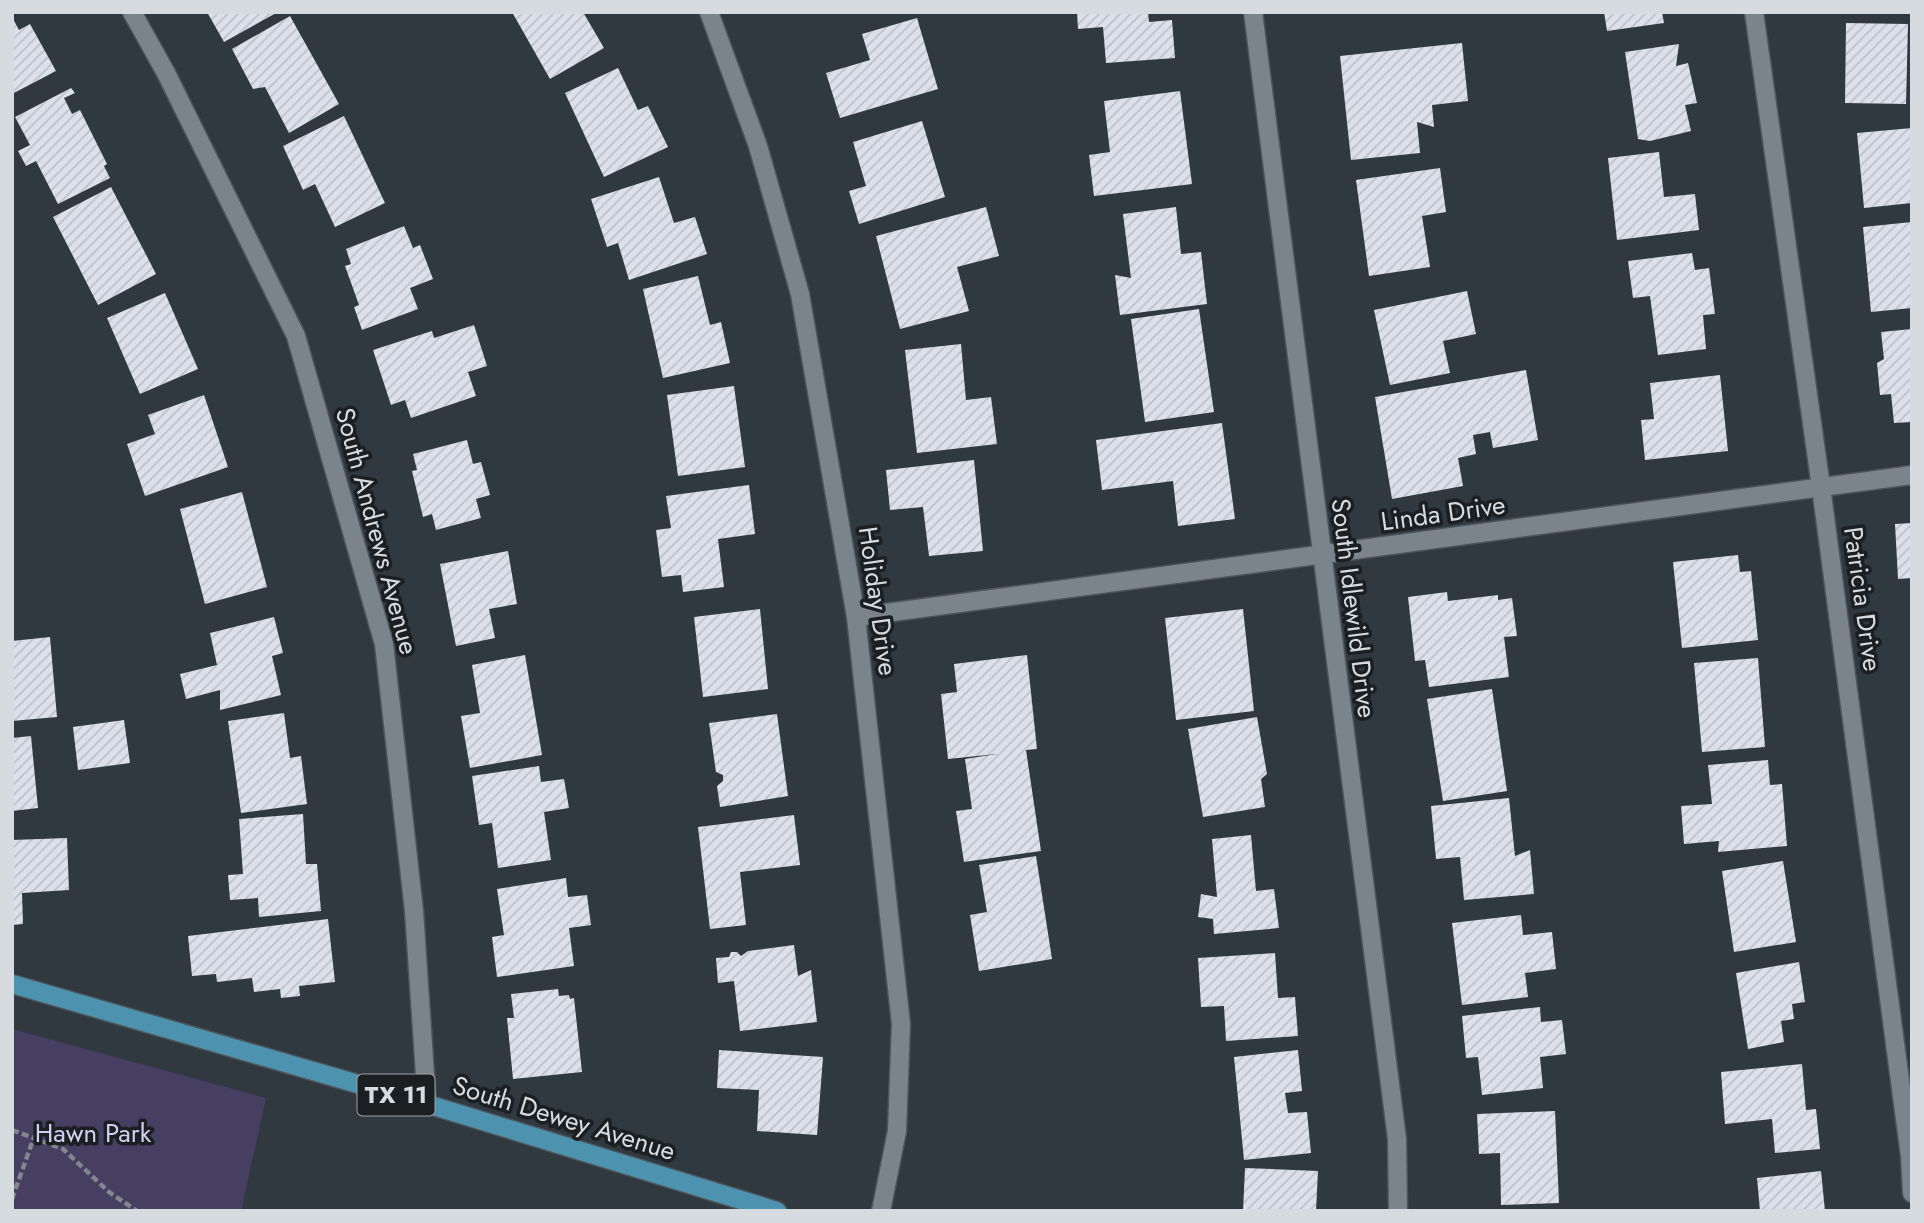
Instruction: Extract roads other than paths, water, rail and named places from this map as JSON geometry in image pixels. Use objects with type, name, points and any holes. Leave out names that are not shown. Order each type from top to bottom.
[{"type":"main road","name":"South Dewey Avenue","points":[[12,984],[428,1104],[777,1211]]},
{"type":"street","name":"South Andrews Avenue","points":[[132,12],[166,73],[296,336],[384,644],[414,911],[428,1104]]},
{"type":"street","name":"South Idlewild Drive","points":[[1253,12],[1397,1139],[1398,1211]]},
{"type":"street","name":"Patricia Drive","points":[[1754,12],[1821,487],[1910,1156],[1912,1193]]},
{"type":"street","name":"Holiday Drive","points":[[711,14],[758,145],[800,294],[856,617],[901,1024],[897,1131],[881,1211]]},
{"type":"street","name":"Linda Drive","points":[[856,617],[1912,475]]},
{"type":"park label","name":"Hawn Park","points":[[93,1133]]}]
